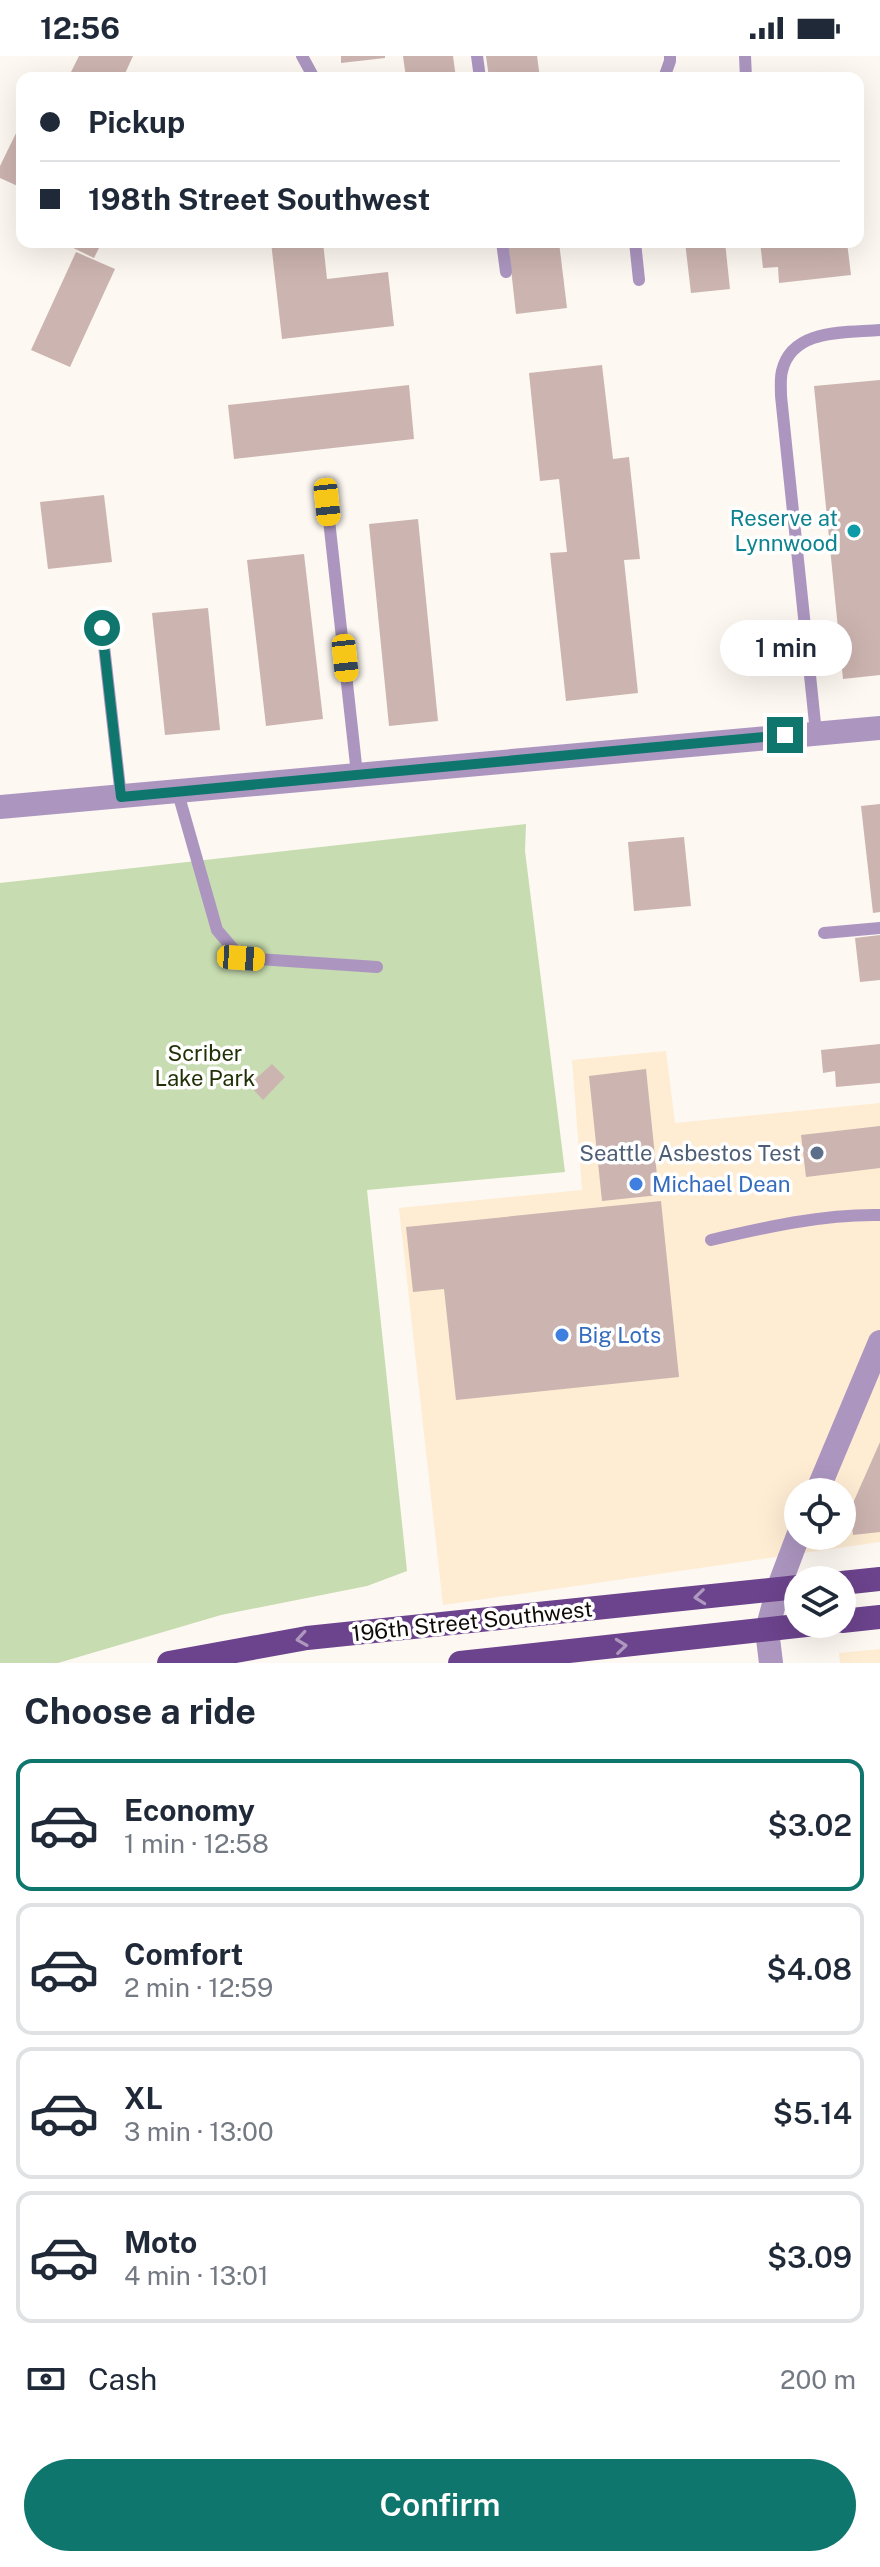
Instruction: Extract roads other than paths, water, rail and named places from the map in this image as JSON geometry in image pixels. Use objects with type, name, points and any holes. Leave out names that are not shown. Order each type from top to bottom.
[{"type":"main road","points":[[856,1582],[880,1579]]},
{"type":"main road","name":"196th Street Southwest","points":[[169,1663],[307,1638],[784,1588]]},
{"type":"main road","points":[[856,1620],[880,1617]]},
{"type":"main road","name":"196th Street Southwest","points":[[460,1663],[784,1628]]},
{"type":"street","points":[[0,807],[880,728]]},
{"type":"street","points":[[823,1478],[880,1342]]},
{"type":"street","points":[[771,1663],[767,1630],[784,1596]]},
{"type":"lane","points":[[503,248],[506,272]]},
{"type":"lane","points":[[636,248],[639,280]]},
{"type":"lane","points":[[816,733],[781,396],[782,371],[789,354],[802,342],[816,336],[880,330]]},
{"type":"lane","points":[[327,502],[357,774]]},
{"type":"lane","points":[[102,628],[121,797]]},
{"type":"lane","points":[[178,793],[217,930],[241,958],[377,967]]},
{"type":"lane","points":[[824,933],[880,928]]},
{"type":"lane","points":[[711,1240],[783,1223],[880,1215]]},
{"type":"place","name":"Reserve at Lynnwood","points":[[854,531]]},
{"type":"place","name":"Seattle Asbestos Test","points":[[817,1153]]},
{"type":"place","name":"Michael Dean","points":[[636,1184]]},
{"type":"place","name":"Big Lots","points":[[562,1335]]},
{"type":"park label","name":"Scriber Lake Park","points":[[205,1066]]}]
